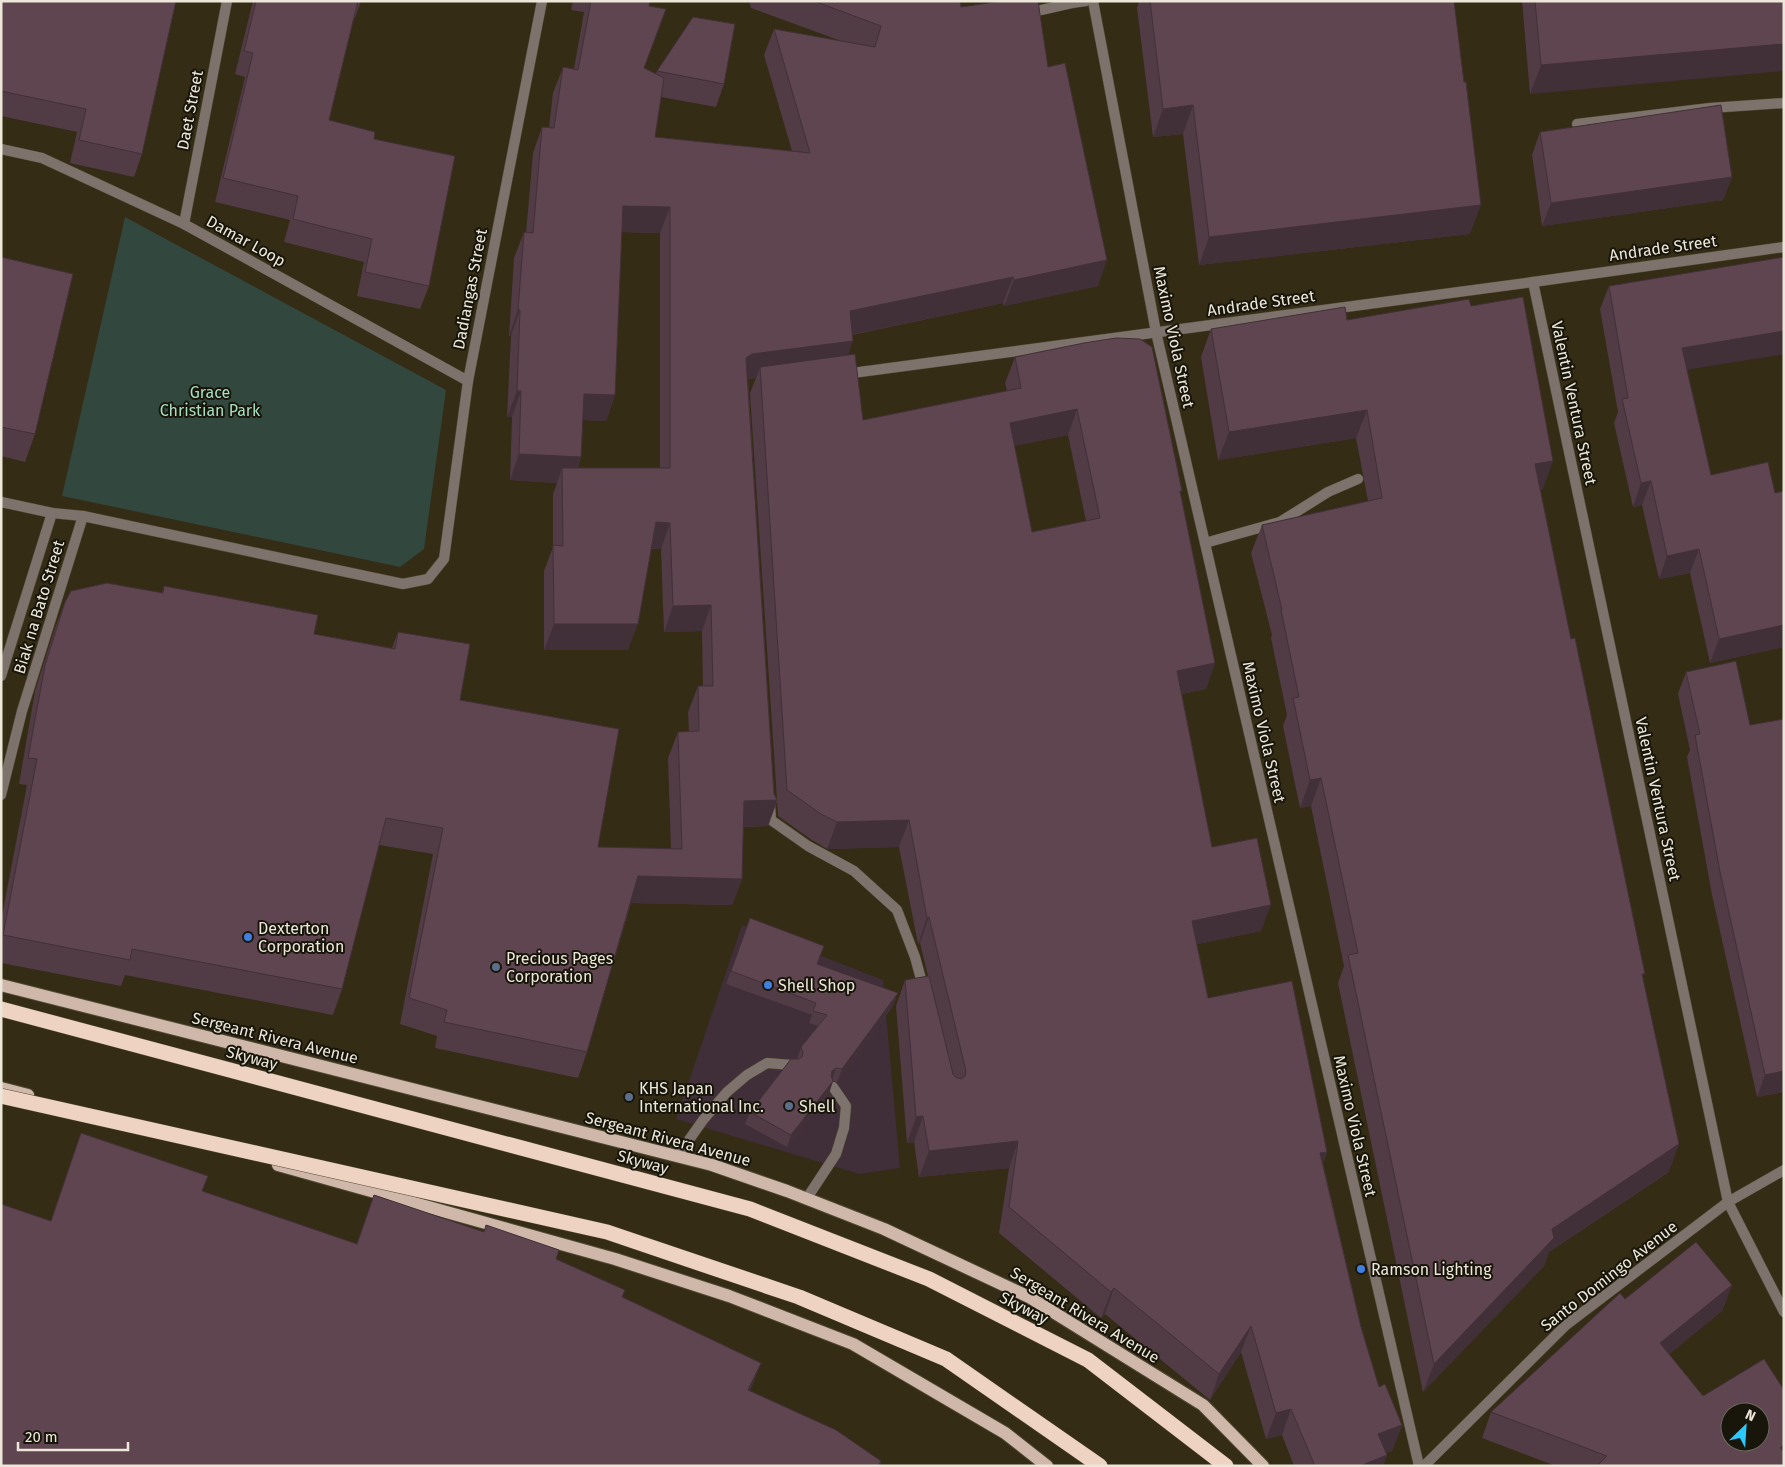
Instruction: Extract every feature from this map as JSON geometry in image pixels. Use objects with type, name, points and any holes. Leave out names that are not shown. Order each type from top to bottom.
[{"type":"highway","name":"Skyway","points":[[1,1009],[750,1209],[929,1279],[1088,1360],[1226,1466]]},
{"type":"highway","points":[[1,1096],[606,1232],[781,1290],[946,1359],[1100,1466]]},
{"type":"main road","name":"Sergeant Rivera Avenue","points":[[1,985],[712,1165],[807,1198],[884,1229],[1029,1297],[1204,1405],[1263,1466]]},
{"type":"main road","points":[[1,1088],[616,1259],[729,1296],[853,1344],[1005,1433],[1047,1466]]},
{"type":"street","name":"Daet Street","points":[[184,224],[227,1]]},
{"type":"street","name":"Dadiangas Street","points":[[83,516],[403,584],[428,579],[444,558],[468,381],[542,1]]},
{"type":"street","points":[[1014,16],[1086,1]]},
{"type":"street","name":"Maximo Viola Street","points":[[1093,1],[1156,332],[1419,1466]]},
{"type":"street","points":[[1577,124],[1710,108],[1784,103]]},
{"type":"street","name":"Damar Loop","points":[[1,150],[42,158],[184,224],[468,381]]},
{"type":"street","name":"Andrade Street","points":[[831,375],[1533,282],[1784,246]]},
{"type":"street","name":"Valentin Ventura Street","points":[[1533,282],[1728,1202],[1784,1312]]},
{"type":"street","points":[[1205,543],[1280,522],[1328,492],[1358,479]]},
{"type":"street","points":[[1,502],[52,513],[83,516]]},
{"type":"street","name":"Biak na Bato Street","points":[[1,676],[52,513]]},
{"type":"street","name":"Biak na Bato Street","points":[[1,795],[22,712],[83,516]]},
{"type":"street","points":[[769,790],[771,820],[808,846],[854,871],[897,910],[915,956],[926,996]]},
{"type":"street","points":[[677,1157],[703,1120],[727,1092],[747,1075],[768,1063],[792,1065]]},
{"type":"street","points":[[807,1198],[836,1154],[844,1128],[846,1106],[833,1087]]},
{"type":"street","name":"Santo Domingo Avenue","points":[[1424,1466],[1566,1325],[1728,1202],[1784,1170]]},
{"type":"shaded area","points":[[742,925],[883,980],[900,1168],[859,1174],[676,1119]]},
{"type":"green space","name":"Grace Christian Park","points":[[125,217],[446,390],[424,549],[400,567],[62,496]]},
{"type":"building","points":[[1,1],[176,1],[142,154],[79,140],[86,109],[1,91]]},
{"type":"building","points":[[256,1],[358,1],[329,120],[375,132],[374,139],[455,156],[429,286],[365,272],[372,239],[293,219],[298,196],[223,178],[253,53],[244,51]]},
{"type":"building","points":[[591,1],[650,1],[649,6],[666,9],[644,68],[664,78],[655,137],[810,153],[774,29],[875,47],[881,26],[814,1],[960,1],[961,7],[1002,1],[1038,1],[1048,67],[1065,63],[1107,260],[1014,280],[1013,277],[850,311],[853,341],[752,354],[746,358],[774,794],[777,800],[744,801],[742,879],[638,876],[587,1052],[444,1022],[447,1010],[409,998],[443,828],[386,818],[342,989],[132,949],[130,960],[3,935],[37,759],[28,758],[45,665],[65,602],[71,591],[107,583],[163,593],[164,586],[318,615],[314,634],[395,649],[398,632],[470,644],[460,700],[619,729],[598,847],[682,849],[678,732],[699,731],[698,686],[713,686],[711,605],[673,606],[670,523],[656,522],[638,624],[554,624],[553,545],[563,546],[562,468],[670,468],[670,207],[623,206],[615,395],[584,394],[581,457],[519,454],[521,391],[517,391],[520,310],[518,310],[524,232],[533,233],[542,127],[554,128],[563,67],[578,70]]},
{"type":"building","points":[[1150,1],[1454,1],[1481,205],[1209,237],[1193,105],[1163,109]]},
{"type":"building","points":[[1535,1],[1784,1],[1784,44],[1541,65]]},
{"type":"building","points":[[693,17],[735,24],[724,84],[657,71]]},
{"type":"building","points":[[1721,105],[1732,177],[1551,203],[1540,132]]},
{"type":"building","points":[[1,257],[73,274],[35,434],[1,427]]},
{"type":"building","points":[[1784,257],[1784,331],[1682,348],[1711,475],[1768,462],[1775,493],[1784,491],[1784,625],[1719,639],[1699,549],[1667,556],[1651,481],[1641,483],[1622,399],[1628,398],[1609,286]]},
{"type":"building","points":[[1523,297],[1553,461],[1535,464],[1571,639],[1575,638],[1645,974],[1642,974],[1679,1144],[1552,1229],[1554,1238],[1434,1364],[1348,955],[1358,953],[1321,778],[1310,780],[1293,698],[1299,697],[1282,610],[1262,525],[1382,498],[1367,410],[1229,432],[1211,329],[1345,307],[1347,320],[1469,299],[1471,306]]},
{"type":"building","points":[[1116,338],[1140,339],[1152,347],[1215,663],[1177,671],[1212,847],[1257,838],[1271,905],[1192,921],[1208,998],[1292,981],[1327,1152],[1320,1153],[1361,1327],[1379,1387],[1385,1384],[1402,1425],[1378,1434],[1387,1455],[1360,1466],[1315,1466],[1291,1409],[1276,1413],[1251,1326],[1219,1374],[1114,1288],[1111,1292],[1009,1207],[1018,1141],[929,1151],[923,1116],[916,1117],[905,980],[929,976],[953,1074],[961,1079],[965,1076],[966,1071],[929,917],[927,918],[909,820],[837,822],[821,814],[787,790],[760,367],[855,354],[863,420],[1021,388],[1015,357]],"holes":[[[1077,409],[1100,518],[1032,532],[1010,423]]]},
{"type":"building","points":[[1736,661],[1750,725],[1784,719],[1784,1071],[1765,1075],[1720,872],[1695,735],[1700,734],[1686,672]]},
{"type":"building","points":[[750,918],[824,946],[817,964],[898,993],[842,1069],[836,1068],[832,1071],[833,1081],[791,1135],[750,1112],[791,1059],[802,1057],[801,1047],[827,1015],[813,1011],[816,1003],[731,971]]},
{"type":"building","points":[[81,1133],[208,1176],[202,1191],[357,1244],[374,1195],[484,1232],[486,1225],[559,1250],[556,1259],[625,1290],[622,1297],[761,1363],[748,1390],[836,1430],[881,1461],[878,1466],[1,1466],[1,1204],[51,1221]]},
{"type":"building","points":[[1696,1242],[1732,1285],[1660,1343],[1703,1396],[1764,1359],[1784,1390],[1784,1444],[1780,1448],[1784,1451],[1784,1466],[1597,1466],[1607,1456],[1491,1412],[1620,1293],[1625,1299]]},
{"type":"place","name":"Dexterton Corporation","points":[[248,937]]},
{"type":"place","name":"Precious Pages Corporation","points":[[496,967]]},
{"type":"place","name":"Shell Shop","points":[[768,985]]},
{"type":"place","name":"KHS Japan International Inc.","points":[[629,1097]]},
{"type":"place","name":"Shell","points":[[789,1106]]},
{"type":"place","name":"Ramson Lighting","points":[[1361,1269]]}]
